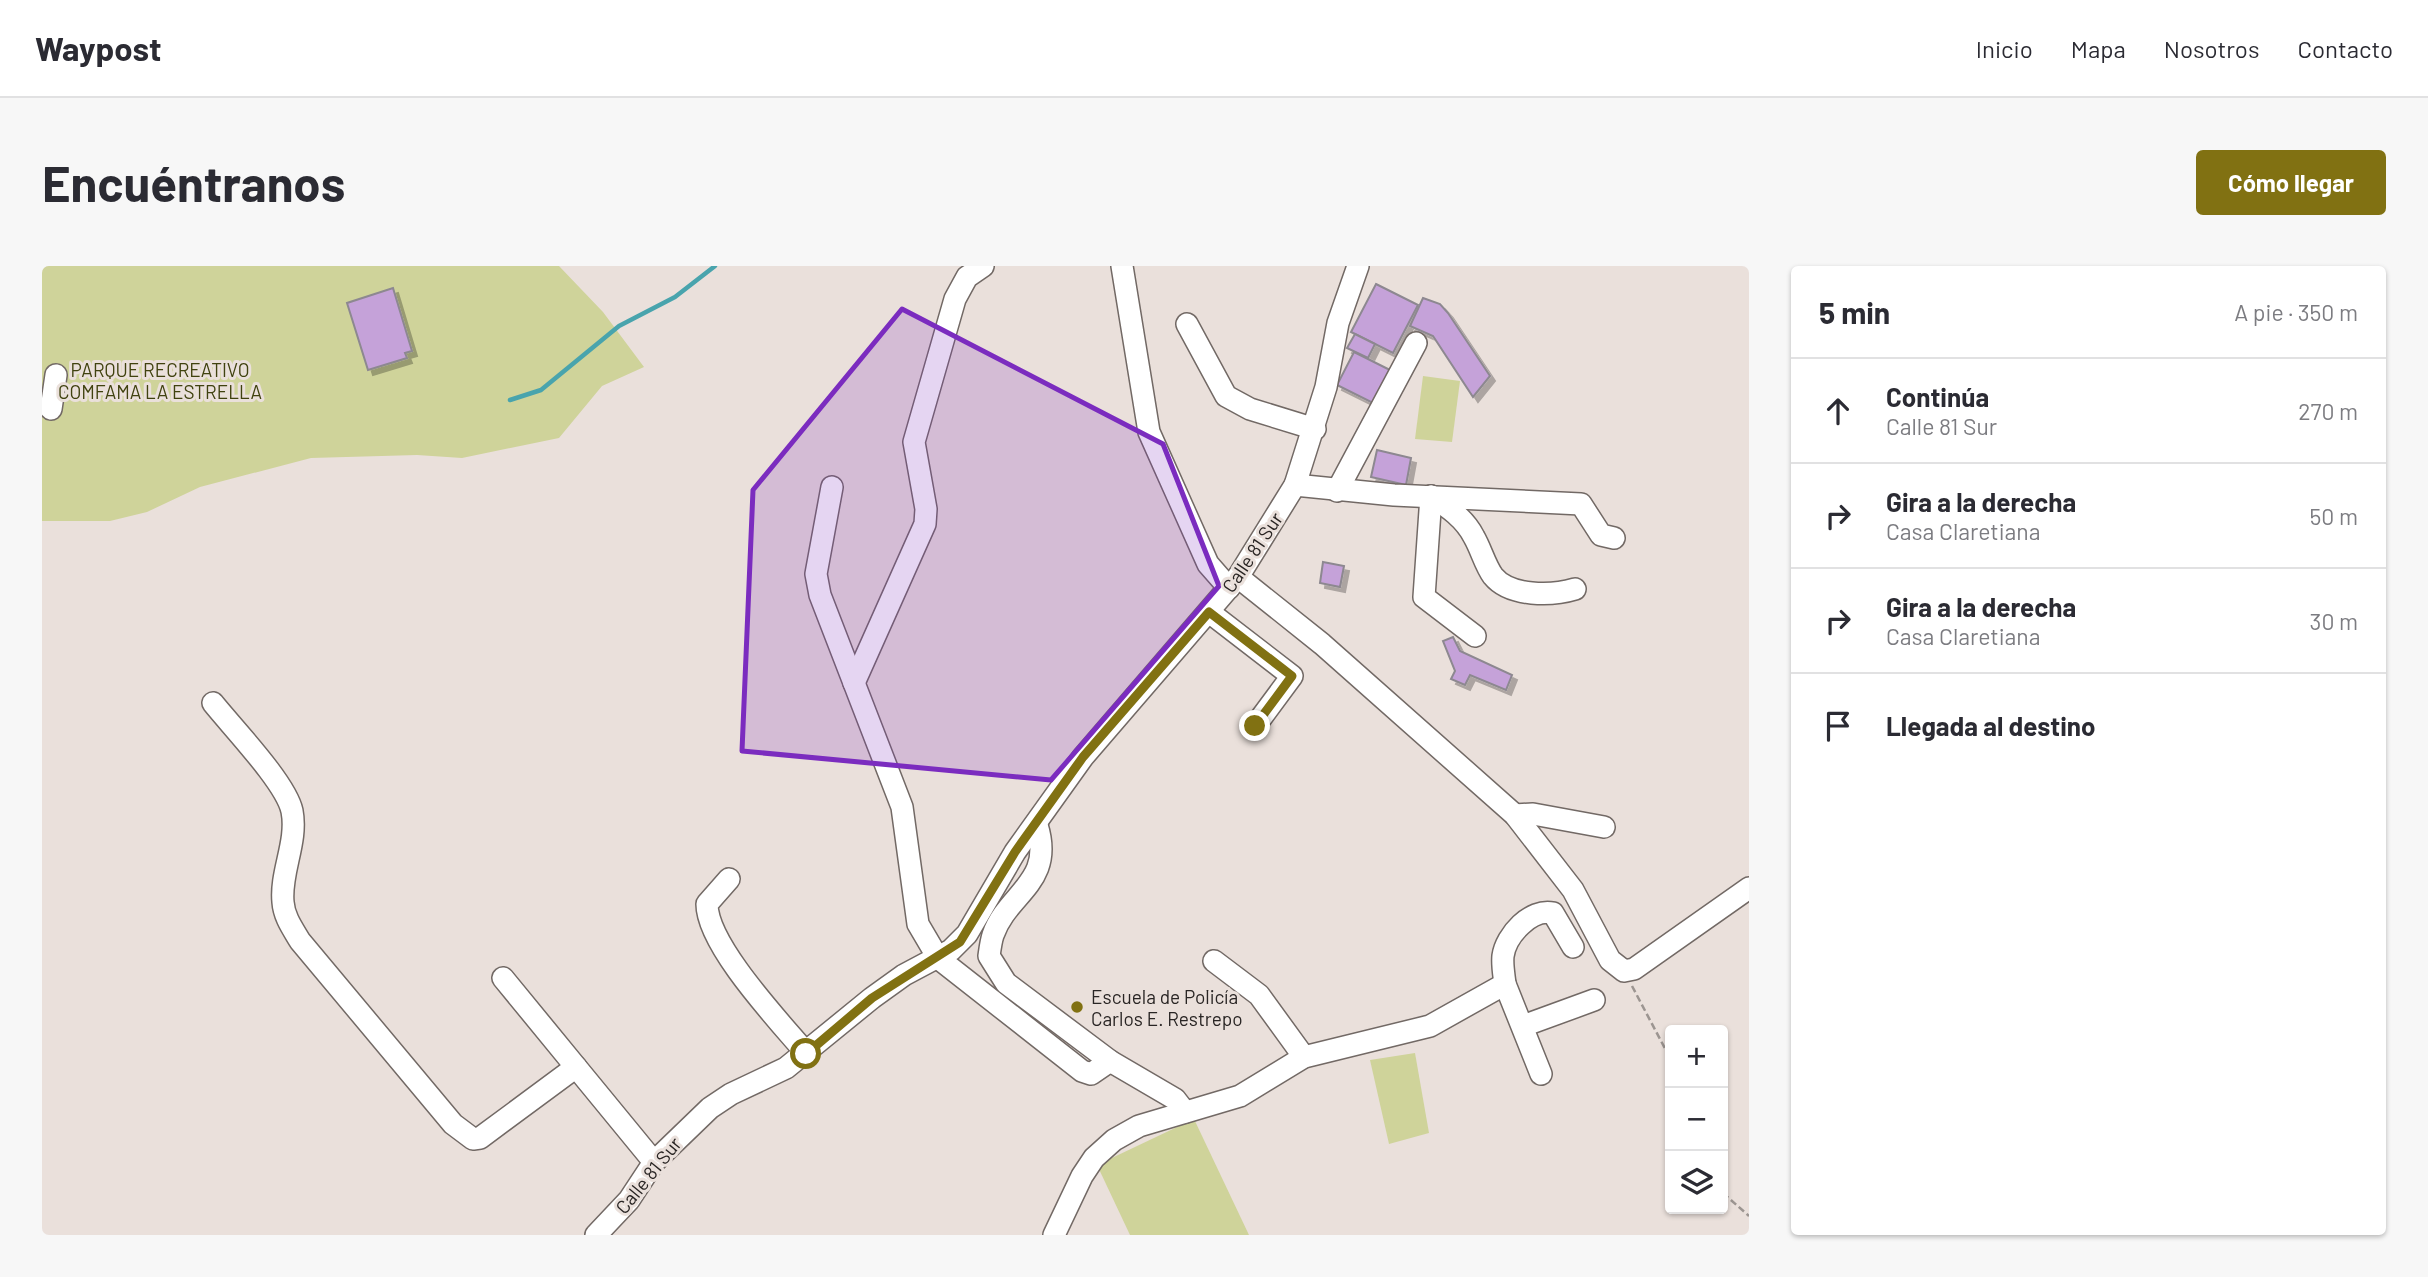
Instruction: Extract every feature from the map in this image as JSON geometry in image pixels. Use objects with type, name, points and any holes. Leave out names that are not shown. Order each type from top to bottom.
[{"type":"street","points":[[854,683],[925,524],[926,509],[914,442],[955,299],[967,278],[984,266]]},
{"type":"street","points":[[1122,266],[1149,432],[1208,564],[1322,644],[1515,816],[1573,890],[1610,960],[1624,971],[1634,969],[1749,888]]},
{"type":"street","name":"Calle 81 Sur","points":[[596,1235],[629,1200],[654,1162],[710,1108],[806,1054],[872,998],[904,975],[938,957],[967,934],[1015,852],[1037,825],[1083,757],[1233,582],[1295,485],[1315,429],[1338,323],[1358,266]]},
{"type":"street","points":[[1187,324],[1226,396],[1250,409],[1315,429]]},
{"type":"street","points":[[1337,491],[1416,343]]},
{"type":"street","points":[[51,409],[56,375]]},
{"type":"street","points":[[1295,485],[1337,491],[1581,504],[1601,535],[1614,538]]},
{"type":"street","points":[[832,487],[817,574],[820,595],[902,807],[918,924],[925,940],[938,957],[1082,1071],[1091,1074],[1110,1061]]},
{"type":"street","points":[[1431,496],[1461,519],[1473,534],[1492,575],[1501,583],[1536,594],[1554,596],[1575,589]]},
{"type":"street","points":[[1431,496],[1423,597],[1475,636]]},
{"type":"street","points":[[1209,612],[1292,676],[1255,726]]},
{"type":"street","points":[[213,703],[283,792],[292,810],[293,826],[283,903],[287,919],[300,941],[453,1124],[473,1139],[480,1138],[576,1067]]},
{"type":"street","points":[[1515,816],[1533,814],[1604,827]]},
{"type":"street","points":[[1037,825],[1043,844],[1035,875],[993,933],[989,956],[1006,983],[1110,1061],[1175,1099],[1185,1112]]},
{"type":"street","points":[[730,879],[707,904],[707,919],[742,975],[806,1054]]},
{"type":"street","points":[[1541,1074],[1505,984],[1503,957],[1507,942],[1531,916],[1542,911],[1553,913],[1573,947]]},
{"type":"street","points":[[1214,961],[1259,995],[1304,1057]]},
{"type":"street","points":[[503,978],[654,1162]]},
{"type":"street","points":[[1054,1235],[1094,1157],[1114,1140],[1139,1126],[1219,1105],[1240,1096],[1304,1057],[1332,1047],[1430,1027],[1505,984]]},
{"type":"street","points":[[1523,1026],[1594,1000]]},
{"type":"path","points":[[1624,971],[1665,1049]]},
{"type":"path","points":[[1728,1197],[1749,1216]]},
{"type":"highlighted area","points":[[902,309],[1163,444],[1219,586],[1051,780],[742,751],[753,490]]},
{"type":"green space","name":"PARQUE RECREATIVO COMFAMA LA ESTRELLA","points":[[42,266],[559,266],[603,312],[644,367],[602,386],[559,438],[462,458],[417,455],[311,458],[200,487],[147,512],[110,521],[42,521]]},
{"type":"green space","points":[[1423,376],[1460,381],[1452,442],[1415,439]]},
{"type":"green space","points":[[1415,1053],[1429,1133],[1389,1144],[1370,1060]]},
{"type":"green space","points":[[1194,1119],[1249,1235],[1130,1235],[1097,1165]]},
{"type":"building","points":[[1376,284],[1418,305],[1393,353],[1351,332]]},
{"type":"building","points":[[393,288],[412,351],[405,353],[407,358],[368,370],[347,303]]},
{"type":"building","points":[[1423,298],[1440,304],[1448,313],[1490,376],[1473,397],[1433,336],[1410,326]]},
{"type":"building","points":[[1355,334],[1375,344],[1368,358],[1347,348]]},
{"type":"building","points":[[1354,352],[1396,373],[1379,406],[1337,385]]},
{"type":"building","points":[[1377,450],[1411,458],[1406,485],[1371,477]]},
{"type":"building","points":[[1323,562],[1344,566],[1340,587],[1320,583]]},
{"type":"building","points":[[1453,637],[1460,651],[1512,675],[1506,690],[1470,675],[1465,685],[1451,679],[1455,671],[1443,641]]},
{"type":"waterway","points":[[510,400],[541,390],[619,326],[675,297],[715,266]]},
{"type":"place","name":"Escuela de Policía Carlos E. Restrepo","points":[[1077,1007]]},
{"type":"route","points":[[806,1054],[872,998],[904,975],[951,950],[960,942],[1015,852],[1037,825],[1083,757],[1209,612],[1292,676],[1255,726]]}]
